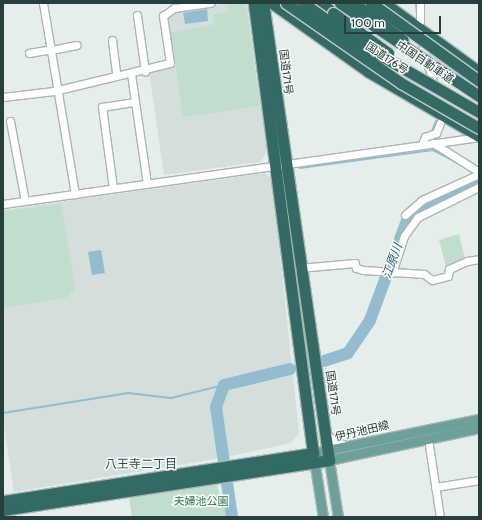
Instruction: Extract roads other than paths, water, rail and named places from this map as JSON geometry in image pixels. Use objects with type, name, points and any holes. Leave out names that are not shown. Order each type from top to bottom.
[{"type":"highway","name":"国道171号","points":[[254,3],[299,268],[328,455]]},
{"type":"highway","name":"国道171号","points":[[263,3],[314,458]]},
{"type":"highway","points":[[272,3],[369,72],[440,117],[479,136]]},
{"type":"highway","name":"国道176号","points":[[286,3],[401,83],[479,128]]},
{"type":"highway","points":[[303,3],[361,44],[479,112]]},
{"type":"highway","name":"中国自動車道","points":[[321,3],[400,61],[479,112]]},
{"type":"highway","name":"中国自動車道","points":[[340,3],[479,95]]},
{"type":"highway","points":[[354,3],[479,95]]},
{"type":"highway","points":[[370,3],[479,81]]},
{"type":"highway","points":[[384,3],[479,72]]},
{"type":"highway","points":[[266,26],[274,19],[289,16]]},
{"type":"highway","points":[[9,507],[328,455]]},
{"type":"main road","name":"伊丹池田線","points":[[328,455],[349,445],[479,419]]},
{"type":"main road","name":"伊丹池田線","points":[[328,455],[428,439],[479,428]]},
{"type":"main road","points":[[328,455],[338,517]]},
{"type":"main road","points":[[314,458],[323,517]]},
{"type":"street","points":[[43,3],[75,194]]},
{"type":"street","points":[[3,97],[58,90],[116,75],[145,71],[170,63],[163,16],[174,8],[211,3]]},
{"type":"street","points":[[420,3],[420,21]]},
{"type":"street","points":[[137,15],[145,71]]},
{"type":"street","points":[[112,40],[116,75]]},
{"type":"street","points":[[30,53],[77,46]]},
{"type":"street","points":[[423,47],[438,102]]},
{"type":"street","points":[[131,74],[147,184]]},
{"type":"street","points":[[113,188],[102,107],[135,102]]},
{"type":"street","points":[[10,121],[25,201]]},
{"type":"street","points":[[422,144],[425,137],[436,133],[440,122]]},
{"type":"street","points":[[3,204],[479,136]]},
{"type":"street","points":[[433,143],[479,173]]},
{"type":"street","points":[[405,215],[422,200],[479,173]]},
{"type":"street","points":[[392,273],[404,236],[418,217],[479,187]]},
{"type":"street","points":[[299,268],[355,263],[356,268],[363,270],[379,268],[392,273],[424,274],[432,280],[448,276],[449,269],[467,261],[479,260]]},
{"type":"street","points":[[325,430],[334,441],[349,445]]},
{"type":"street","points":[[428,439],[440,517]]},
{"type":"street","points":[[435,487],[479,480]]},
{"type":"water","points":[[207,9],[208,21],[185,24],[183,13]]},
{"type":"water","points":[[101,250],[105,273],[92,275],[88,252]]},
{"type":"waterway","points":[[416,3],[417,15]]},
{"type":"waterway","points":[[419,45],[420,51]]},
{"type":"waterway","points":[[424,65],[428,78]]},
{"type":"waterway","points":[[432,131],[436,121]]},
{"type":"waterway","points":[[300,168],[433,150],[463,166]]},
{"type":"waterway","name":"江原川","points":[[324,361],[348,353],[370,320],[408,218],[422,206],[479,181]]},
{"type":"waterway","name":"江原川","points":[[232,517],[216,407],[224,385],[290,369]]},
{"type":"waterway","points":[[3,413],[128,393],[171,398],[224,385]]},
{"type":"district","name":"八王寺二丁目","points":[[141,464]]},
{"type":"park label","name":"夫婦池公園","points":[[201,501]]}]
